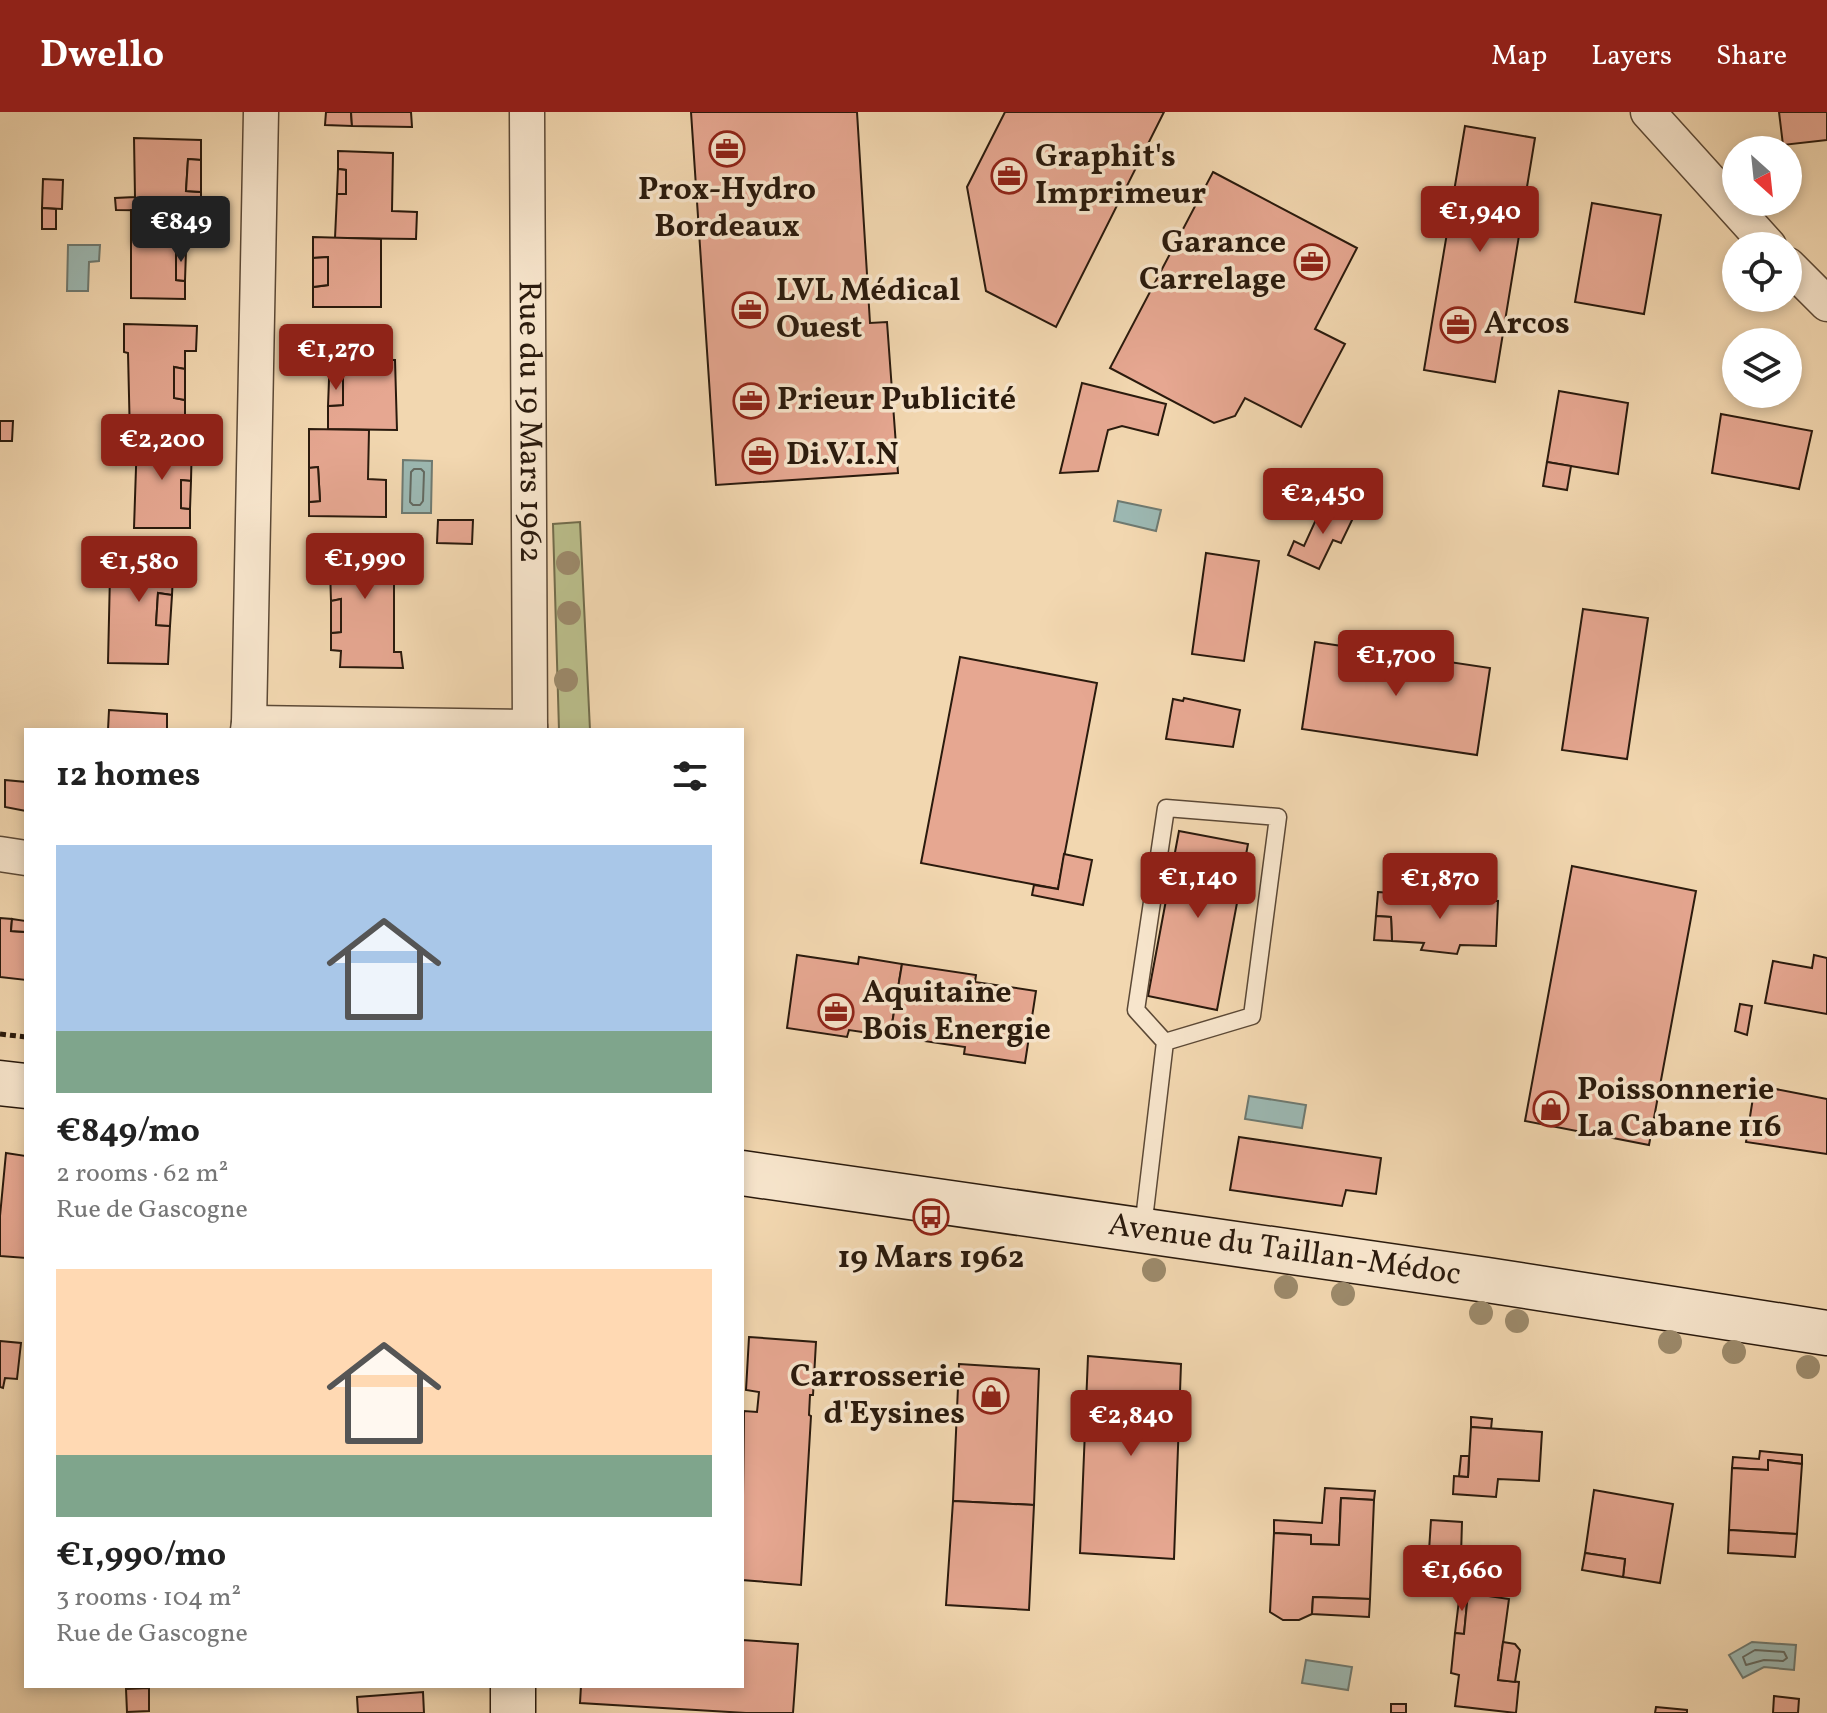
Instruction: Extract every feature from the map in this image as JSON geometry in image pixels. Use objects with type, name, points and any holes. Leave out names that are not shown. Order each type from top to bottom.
[{"type":"street","points":[[261,112],[249,727],[390,728]]},
{"type":"street","name":"Rue du 19 Mars 1962","points":[[527,112],[530,728]]},
{"type":"street","points":[[1648,112],[1756,232]]},
{"type":"street","points":[[1802,279],[1827,304]]},
{"type":"street","points":[[0,854],[24,858]]},
{"type":"street","points":[[0,1083],[24,1086]]},
{"type":"street","name":"Avenue du Taillan-Médoc","points":[[744,1173],[1651,1304],[1827,1333]]},
{"type":"street","points":[[513,1688],[513,1713]]},
{"type":"lane","points":[[1142,1230],[1165,1042],[1136,1010],[1166,808],[1278,817],[1252,1016],[1165,1042]]},
{"type":"path","points":[[0,1034],[24,1037]]},
{"type":"green space","points":[[580,522],[590,728],[559,728],[553,524]]},
{"type":"water","points":[[68,245],[100,245],[99,261],[89,262],[88,291],[67,291]]},
{"type":"water","points":[[403,460],[432,461],[431,513],[402,513]]},
{"type":"water","points":[[1118,501],[1161,510],[1156,531],[1114,521]]},
{"type":"water","points":[[1249,1096],[1306,1105],[1302,1128],[1245,1119]]},
{"type":"water","points":[[1752,1642],[1796,1645],[1794,1670],[1764,1667],[1743,1678],[1729,1655]]},
{"type":"water","points":[[1306,1660],[1352,1667],[1348,1690],[1302,1683]]},
{"type":"building","points":[[326,112],[351,112],[352,126],[325,125]]},
{"type":"building","points":[[351,112],[411,112],[412,127],[352,126]]},
{"type":"building","points":[[691,112],[857,112],[870,323],[887,322],[898,473],[716,485]]},
{"type":"building","points":[[1005,112],[1164,112],[1056,327],[986,291],[967,187]]},
{"type":"building","points":[[1779,112],[1827,112],[1827,140],[1802,143],[1802,136],[1782,136]]},
{"type":"building","points":[[1465,126],[1535,138],[1495,382],[1424,370]]},
{"type":"building","points":[[134,138],[201,140],[201,160],[188,159],[186,191],[201,192],[201,211],[116,210],[115,198],[135,197]]},
{"type":"building","points":[[338,151],[393,153],[392,211],[417,212],[416,239],[335,238],[337,194],[346,194],[346,170],[338,169]]},
{"type":"building","points":[[188,159],[201,160],[201,192],[186,191]]},
{"type":"building","points":[[338,169],[346,170],[346,194],[337,194]]},
{"type":"building","points":[[1213,172],[1357,248],[1315,329],[1345,344],[1301,427],[1245,398],[1235,416],[1214,423],[1110,368]]},
{"type":"building","points":[[43,179],[63,180],[62,209],[42,208]]},
{"type":"building","points":[[1592,203],[1661,215],[1644,314],[1575,302]]},
{"type":"building","points":[[42,208],[56,209],[56,229],[42,229]]},
{"type":"building","points":[[131,210],[187,211],[186,250],[176,248],[176,280],[185,281],[185,299],[131,298]]},
{"type":"building","points":[[313,237],[381,239],[381,307],[313,307],[313,287],[328,285],[328,257],[313,258]]},
{"type":"building","points":[[176,248],[186,250],[185,281],[176,280]]},
{"type":"building","points":[[328,257],[328,285],[313,287],[313,258]]},
{"type":"building","points":[[124,324],[197,326],[196,351],[185,351],[185,369],[174,367],[174,398],[185,400],[185,416],[199,417],[199,438],[130,438],[128,353],[124,352]]},
{"type":"building","points":[[329,359],[395,360],[397,430],[328,429],[328,406],[343,405],[343,378],[329,380]]},
{"type":"building","points":[[174,367],[185,369],[185,400],[174,398]]},
{"type":"building","points":[[343,378],[343,405],[328,406],[329,380]]},
{"type":"building","points":[[1082,383],[1166,404],[1158,435],[1122,426],[1108,430],[1098,471],[1060,473]]},
{"type":"building","points":[[1559,391],[1628,403],[1618,474],[1547,462]]},
{"type":"building","points":[[1721,414],[1812,431],[1799,489],[1712,473]]},
{"type":"building","points":[[0,421],[13,421],[12,441],[0,441]]},
{"type":"building","points":[[309,429],[369,430],[368,479],[386,480],[386,517],[309,516],[309,502],[320,501],[318,467],[309,468]]},
{"type":"building","points":[[137,438],[192,438],[191,481],[181,480],[181,508],[190,509],[190,528],[134,528]]},
{"type":"building","points":[[1547,462],[1571,466],[1567,490],[1543,486]]},
{"type":"building","points":[[318,467],[320,501],[309,502],[309,468]]},
{"type":"building","points":[[181,480],[191,481],[190,509],[181,508]]},
{"type":"building","points":[[1324,502],[1354,516],[1341,543],[1333,540],[1319,569],[1288,555],[1294,541],[1304,546]]},
{"type":"building","points":[[438,520],[473,520],[472,544],[437,543]]},
{"type":"building","points":[[326,541],[405,543],[404,570],[394,569],[394,652],[401,652],[403,668],[340,667],[341,651],[331,650],[331,633],[341,632],[341,599],[331,601],[330,568],[325,568]]},
{"type":"building","points":[[105,549],[179,550],[179,574],[173,574],[172,595],[158,593],[156,625],[170,626],[168,664],[108,663],[110,574],[104,573]]},
{"type":"building","points":[[1206,553],[1259,561],[1244,661],[1192,654]]},
{"type":"building","points":[[158,593],[172,595],[170,626],[156,625]]},
{"type":"building","points":[[341,599],[341,632],[331,633],[331,601]]},
{"type":"building","points":[[1583,609],[1648,618],[1627,759],[1562,750]]},
{"type":"building","points":[[1315,642],[1490,668],[1477,755],[1302,729]]},
{"type":"building","points":[[960,657],[1097,683],[1058,889],[921,863]]},
{"type":"building","points":[[1184,698],[1240,710],[1233,747],[1166,739],[1173,699],[1183,701]]},
{"type":"building","points":[[109,710],[167,714],[167,728],[108,728]]},
{"type":"building","points":[[5,780],[24,782],[24,811],[5,807]]},
{"type":"building","points":[[1179,831],[1248,844],[1217,1010],[1148,996]]},
{"type":"building","points":[[1064,854],[1092,860],[1083,905],[1032,895],[1034,885],[1058,889]]},
{"type":"building","points":[[1414,861],[1457,863],[1463,870],[1461,898],[1405,894],[1407,866]]},
{"type":"building","points":[[1572,866],[1696,891],[1649,1145],[1525,1121]]},
{"type":"building","points":[[1378,892],[1498,901],[1496,946],[1460,945],[1457,954],[1421,950],[1424,943],[1392,941],[1391,917],[1376,916]]},
{"type":"building","points":[[1376,916],[1391,917],[1392,941],[1374,940]]},
{"type":"building","points":[[0,918],[12,919],[11,931],[24,932],[24,980],[0,977]]},
{"type":"building","points":[[12,919],[24,921],[24,932],[11,931]]},
{"type":"building","points":[[797,955],[858,964],[859,957],[902,964],[890,1036],[849,1030],[847,1037],[787,1028]]},
{"type":"building","points":[[1814,955],[1827,958],[1827,1014],[1765,1003],[1773,961],[1812,968]]},
{"type":"building","points":[[902,964],[976,975],[975,982],[1036,991],[1025,1063],[964,1054],[965,1047],[890,1036]]},
{"type":"building","points":[[1740,1004],[1752,1006],[1747,1035],[1735,1031]]},
{"type":"building","points":[[1755,1085],[1827,1099],[1827,1154],[1746,1142]]},
{"type":"building","points":[[1239,1137],[1381,1158],[1376,1194],[1346,1190],[1342,1206],[1230,1190]]},
{"type":"building","points":[[6,1153],[24,1156],[24,1258],[0,1256]]},
{"type":"building","points":[[749,1337],[816,1342],[813,1395],[810,1395],[801,1585],[744,1580],[744,1411],[757,1412],[759,1392],[746,1390]]},
{"type":"building","points":[[0,1341],[21,1343],[17,1379],[5,1378],[3,1388],[0,1387]]},
{"type":"building","points":[[1088,1356],[1181,1364],[1174,1559],[1080,1553]]},
{"type":"building","points":[[959,1364],[1039,1369],[1034,1505],[953,1501]]},
{"type":"building","points":[[1471,1417],[1492,1419],[1491,1429],[1471,1427]]},
{"type":"building","points":[[1471,1427],[1542,1432],[1539,1481],[1498,1479],[1496,1497],[1453,1494],[1454,1476],[1468,1477]]},
{"type":"building","points":[[1760,1451],[1802,1455],[1802,1464],[1768,1460],[1768,1470],[1732,1468],[1733,1457],[1759,1459]]},
{"type":"building","points":[[1461,1456],[1469,1456],[1468,1477],[1459,1476]]},
{"type":"building","points":[[1768,1460],[1802,1464],[1797,1534],[1729,1530],[1732,1468],[1768,1470]]},
{"type":"building","points":[[1325,1488],[1375,1491],[1374,1500],[1341,1498],[1339,1545],[1311,1544],[1311,1535],[1274,1533],[1274,1520],[1322,1523]]},
{"type":"building","points":[[1594,1490],[1673,1504],[1660,1583],[1623,1577],[1625,1559],[1585,1553]]},
{"type":"building","points":[[1341,1498],[1374,1500],[1370,1599],[1313,1597],[1312,1614],[1299,1620],[1283,1620],[1270,1612],[1274,1533],[1311,1535],[1311,1544],[1339,1545]]},
{"type":"building","points":[[953,1501],[1034,1505],[1029,1610],[946,1605]]},
{"type":"building","points":[[1431,1520],[1462,1522],[1461,1556],[1429,1551]]},
{"type":"building","points":[[1729,1530],[1797,1534],[1795,1557],[1728,1553]]},
{"type":"building","points":[[1585,1553],[1625,1559],[1623,1577],[1582,1570]]},
{"type":"building","points":[[1460,1592],[1468,1593],[1464,1634],[1455,1633]]},
{"type":"building","points":[[1468,1593],[1509,1599],[1498,1680],[1519,1682],[1516,1713],[1455,1706],[1459,1675],[1451,1673],[1455,1633],[1464,1634]]},
{"type":"building","points":[[1313,1597],[1370,1599],[1369,1617],[1312,1614]]},
{"type":"building","points":[[744,1640],[798,1644],[793,1713],[580,1703],[581,1688],[744,1688]]},
{"type":"building","points":[[1503,1642],[1515,1644],[1520,1650],[1515,1682],[1498,1680]]},
{"type":"building","points":[[149,1688],[149,1711],[127,1712],[126,1689]]},
{"type":"building","points":[[423,1692],[424,1713],[358,1713],[357,1697]]},
{"type":"building","points":[[1774,1696],[1799,1699],[1798,1713],[1773,1713]]},
{"type":"building","points":[[1391,1704],[1406,1704],[1406,1713],[1391,1713]]},
{"type":"building","points":[[1656,1707],[1687,1710],[1687,1713],[1655,1713]]},
{"type":"place","name":"Prox-Hydro Bordeaux","points":[[727,149]]},
{"type":"place","name":"Graphit's Imprimeur","points":[[1009,176]]},
{"type":"place","name":"Garance Carrelage","points":[[1312,262]]},
{"type":"place","name":"LVL Médical Ouest","points":[[750,310]]},
{"type":"place","name":"Arcos","points":[[1458,325]]},
{"type":"place","name":"Prieur Publicité","points":[[751,401]]},
{"type":"place","name":"Di.V.I.N","points":[[760,456]]},
{"type":"place","name":"Aquitaine Bois Energie","points":[[836,1012]]},
{"type":"place","name":"Poissonnerie La Cabane 116","points":[[1551,1109]]},
{"type":"place","name":"19 Mars 1962","points":[[931,1217]]},
{"type":"place","name":"Carrosserie d'Eysines","points":[[991,1396]]}]
